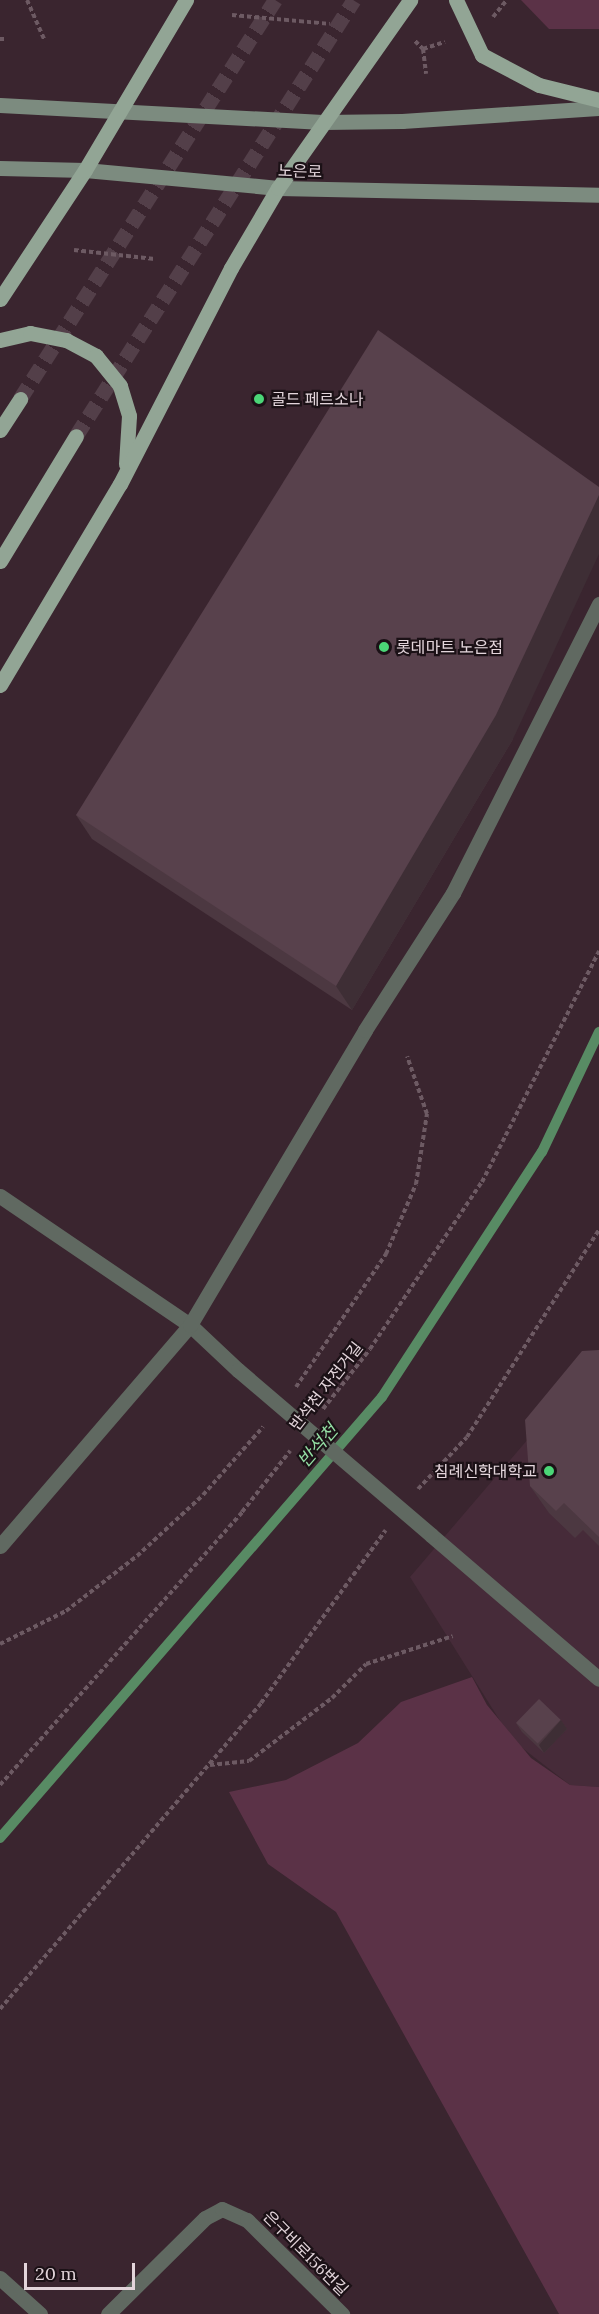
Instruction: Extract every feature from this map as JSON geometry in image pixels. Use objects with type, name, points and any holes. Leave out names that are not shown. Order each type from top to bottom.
[{"type":"main road","points":[[0,299],[85,171],[186,0]]},
{"type":"main road","points":[[0,686],[120,484],[231,268],[278,189],[410,0]]},
{"type":"main road","points":[[456,0],[482,55],[539,85],[599,100]]},
{"type":"main road","points":[[0,340],[30,333],[66,340],[96,356],[120,386],[129,416],[129,450],[120,484]]},
{"type":"main road","points":[[0,430],[20,399]]},
{"type":"main road","points":[[0,561],[76,436]]},
{"type":"street","points":[[0,105],[122,108],[323,122],[402,121],[599,108]]},
{"type":"street","name":"노은로","points":[[0,168],[85,171],[278,189],[599,195]]},
{"type":"street","points":[[0,1546],[190,1325],[365,1030],[453,893],[599,604]]},
{"type":"street","points":[[0,1196],[190,1325],[238,1370],[599,1679]]},
{"type":"street","name":"은구비로156번길","points":[[108,2314],[205,2217],[222,2209],[247,2220],[342,2314]]},
{"type":"street","points":[[0,2278],[40,2314]]},
{"type":"path","points":[[27,0],[44,39]]},
{"type":"path","points":[[492,17],[507,0]]},
{"type":"path","points":[[232,15],[330,24]]},
{"type":"path","points":[[426,74],[423,49],[445,42]]},
{"type":"path","points":[[74,250],[154,259]]},
{"type":"path","name":"반석천 자전거길","points":[[319,1414],[370,1349],[482,1182],[599,951]]},
{"type":"path","points":[[412,1497],[467,1437],[599,1230]]},
{"type":"path","name":"반석천 자전거길","points":[[0,1785],[242,1512],[297,1442]]},
{"type":"path","points":[[0,2009],[261,1703],[390,1524]]},
{"type":"path","points":[[209,1765],[249,1761],[332,1698],[366,1664],[453,1636]]},
{"type":"shaded area","points":[[521,0],[599,0],[599,29],[549,29]]},
{"type":"shaded area","name":"침례신학대학교","points":[[599,1356],[599,1787],[570,1785],[512,1740],[410,1577]]},
{"type":"shaded area","points":[[472,1677],[487,1705],[531,1758],[570,1785],[599,1787],[599,2314],[559,2314],[336,1912],[268,1864],[229,1792],[286,1780],[358,1743],[401,1702]]},
{"type":"building","name":"롯데마트 노은점","points":[[378,330],[599,487],[599,495],[496,715],[336,986],[76,815]]},
{"type":"building","points":[[599,1350],[599,1537],[564,1503],[556,1511],[530,1486],[525,1420],[582,1351]]},
{"type":"building","points":[[539,1699],[561,1720],[538,1744],[516,1723]]},
{"type":"waterway","name":"반석천","points":[[0,1838],[382,1397],[542,1152],[599,1032]]},
{"type":"tunnel","points":[[20,399],[275,0]]},
{"type":"tunnel","points":[[76,436],[354,0]]},
{"type":"place","name":"골드 페르소나","points":[[259,399]]},
{"type":"place","name":"롯데마트 노은점","points":[[384,647]]},
{"type":"place","name":"침례신학대학교","points":[[549,1471]]}]
